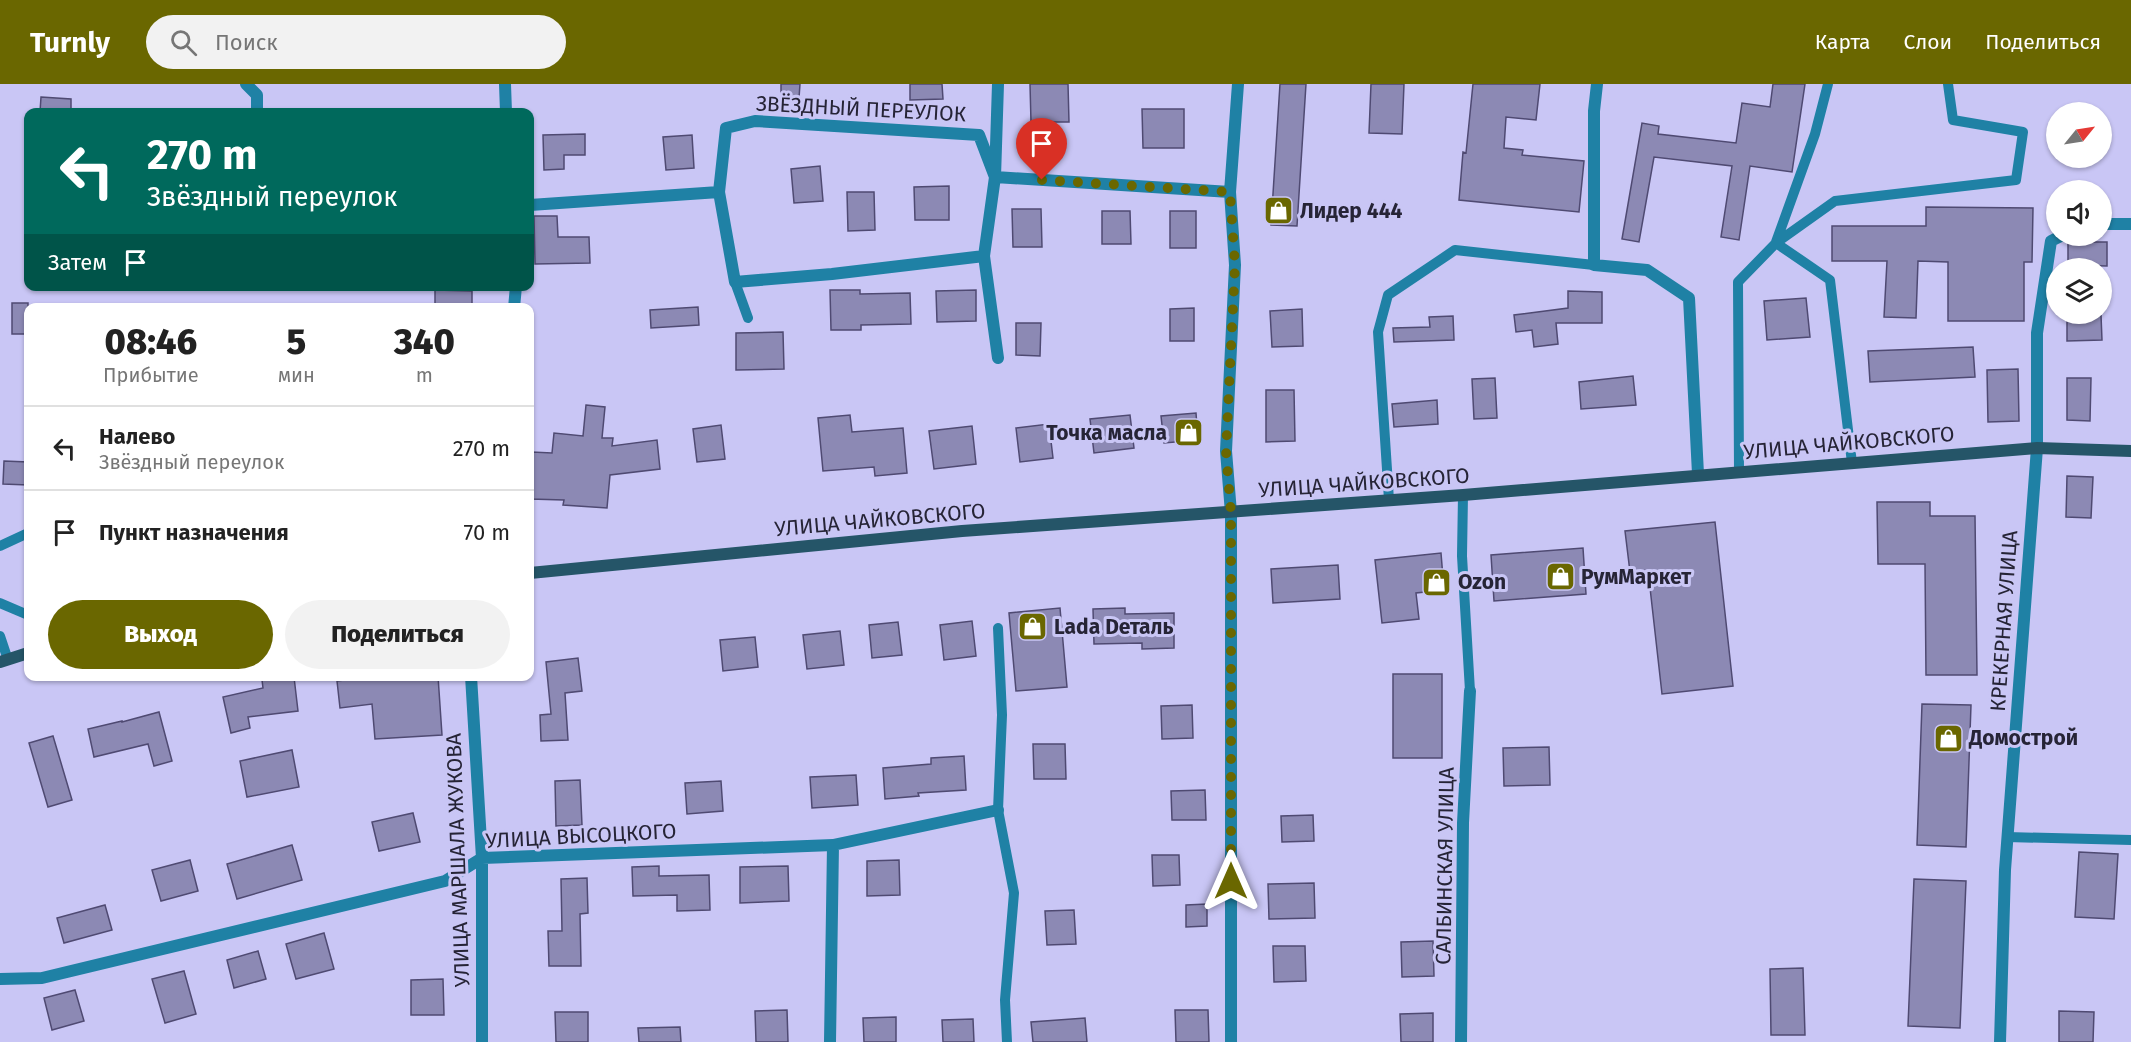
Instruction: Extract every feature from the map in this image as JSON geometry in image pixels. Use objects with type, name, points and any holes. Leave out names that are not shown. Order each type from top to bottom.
[{"type":"main road","name":"УЛИЦА ЧАЙКОВСКОГО","points":[[534,573],[962,531],[1231,513],[2037,448],[2131,451]]},
{"type":"main road","points":[[4,661],[24,654]]},
{"type":"street","points":[[246,84],[257,95],[256,108]]},
{"type":"street","points":[[505,84],[506,108]]},
{"type":"street","name":"ЗВЁЗДНЫЙ ПЕРЕУЛОК","points":[[998,84],[995,177],[984,256],[998,358]]},
{"type":"street","points":[[1231,1042],[1231,513],[1226,451],[1235,265],[1230,192],[1238,84]]},
{"type":"street","points":[[1598,84],[1594,111],[1594,265],[1647,270],[1689,298],[1698,474]]},
{"type":"street","name":"ЗВЁЗДНЫЙ ПЕРЕУЛОК","points":[[735,282],[719,192],[726,128],[755,121],[979,135],[995,177]]},
{"type":"street","points":[[995,177],[1230,192]]},
{"type":"street","points":[[534,205],[719,192]]},
{"type":"street","points":[[2112,224],[2131,224]]},
{"type":"street","name":"КРЕКЕРНАЯ УЛИЦА","points":[[2000,1042],[2007,837],[2037,448],[2037,333],[2054,246]]},
{"type":"street","points":[[735,282],[832,274],[984,256]]},
{"type":"street","name":"УЛИЦА МАРШАЛА ЖУКОВА","points":[[471,681],[482,858],[482,1042]]},
{"type":"street","name":"САЛБИНСКАЯ УЛИЦА","points":[[1461,1042],[1463,823],[1470,691]]},
{"type":"street","name":"УЛИЦА ВЫСОЦКОГО","points":[[0,979],[42,978],[445,881],[482,858],[833,845],[998,810]]},
{"type":"street","points":[[830,1042],[833,845]]},
{"type":"lane","points":[[1776,243],[1815,134],[1828,84]]},
{"type":"lane","points":[[1739,472],[1738,282],[1776,243],[1835,201],[2016,180],[2023,132],[1953,120],[1948,84]]},
{"type":"lane","points":[[1776,243],[1830,280],[1852,463]]},
{"type":"lane","points":[[1389,500],[1378,332],[1388,295],[1455,250],[1594,265]]},
{"type":"lane","points":[[735,282],[748,318]]},
{"type":"lane","points":[[1463,495],[1462,556],[1470,691]]},
{"type":"lane","points":[[0,546],[24,535]]},
{"type":"lane","points":[[0,603],[24,613]]},
{"type":"lane","points":[[998,628],[1002,715],[998,810],[1014,893],[1005,1000],[1007,1042]]},
{"type":"lane","points":[[0,636],[4,661]]},
{"type":"lane","points":[[2007,837],[2131,840]]},
{"type":"building","points":[[781,84],[800,84],[799,98],[781,97]]},
{"type":"building","points":[[910,84],[942,84],[943,99],[910,100]]},
{"type":"building","points":[[1030,84],[1068,84],[1069,122],[1031,122]]},
{"type":"building","points":[[1280,84],[1306,84],[1297,226],[1271,225]]},
{"type":"building","points":[[1371,84],[1404,84],[1402,134],[1369,133]]},
{"type":"building","points":[[1473,84],[1540,84],[1536,120],[1506,117],[1504,148],[1523,150],[1522,155],[1584,161],[1579,212],[1459,200]]},
{"type":"building","points":[[1773,84],[1805,84],[1792,172],[1750,166],[1739,240],[1721,237],[1732,166],[1654,157],[1639,242],[1622,239],[1642,123],[1659,126],[1658,134],[1736,143],[1742,103],[1770,107]]},
{"type":"building","points":[[41,97],[71,99],[71,108],[40,108]]},
{"type":"building","points":[[1142,109],[1184,109],[1184,148],[1143,148]]},
{"type":"building","points":[[585,134],[585,155],[564,155],[564,169],[544,170],[543,135]]},
{"type":"building","points":[[692,135],[694,168],[666,170],[663,137]]},
{"type":"building","points":[[820,166],[823,201],[794,203],[791,169]]},
{"type":"building","points":[[949,186],[949,220],[915,220],[914,187]]},
{"type":"building","points":[[847,192],[874,192],[875,230],[848,231]]},
{"type":"building","points":[[1926,207],[2033,208],[2032,262],[2024,262],[2024,321],[1948,321],[1948,262],[1918,261],[1916,318],[1884,317],[1887,261],[1832,261],[1832,226],[1926,226]]},
{"type":"building","points":[[1012,209],[1041,209],[1042,247],[1013,247]]},
{"type":"building","points":[[1102,211],[1130,211],[1131,244],[1102,244]]},
{"type":"building","points":[[1170,211],[1196,211],[1196,248],[1170,248]]},
{"type":"building","points":[[534,216],[557,216],[558,237],[589,237],[590,263],[535,264]]},
{"type":"building","points":[[2068,246],[2107,246],[2107,258],[2068,258]]},
{"type":"building","points":[[830,290],[860,290],[860,294],[910,293],[911,324],[861,325],[861,330],[831,330]]},
{"type":"building","points":[[976,290],[976,321],[937,322],[936,291]]},
{"type":"building","points":[[435,291],[472,291],[472,303],[435,303]]},
{"type":"building","points":[[1568,291],[1602,292],[1602,323],[1556,323],[1558,344],[1534,347],[1532,330],[1516,332],[1514,315],[1568,308]]},
{"type":"building","points":[[1806,298],[1810,337],[1767,340],[1764,301]]},
{"type":"building","points":[[12,303],[24,303],[24,334],[12,334]]},
{"type":"building","points":[[698,307],[699,325],[651,328],[650,310]]},
{"type":"building","points":[[1194,308],[1194,341],[1170,341],[1170,309]]},
{"type":"building","points":[[1302,309],[1303,346],[1272,347],[1270,311]]},
{"type":"building","points":[[1453,316],[1454,340],[1394,342],[1393,328],[1430,327],[1429,317]]},
{"type":"building","points":[[1016,323],[1041,323],[1040,356],[1016,355]]},
{"type":"building","points":[[2067,324],[2101,324],[2102,340],[2067,341]]},
{"type":"building","points":[[783,332],[784,369],[736,370],[736,333]]},
{"type":"building","points":[[1973,347],[1975,377],[1870,382],[1868,351]]},
{"type":"building","points":[[2018,369],[2019,421],[1988,422],[1987,370]]},
{"type":"building","points":[[1633,376],[1636,405],[1581,409],[1579,382]]},
{"type":"building","points":[[1495,378],[1497,418],[1474,419],[1472,379]]},
{"type":"building","points":[[2067,378],[2091,378],[2090,421],[2067,420]]},
{"type":"building","points":[[1266,390],[1294,390],[1295,441],[1266,442]]},
{"type":"building","points":[[1437,400],[1438,424],[1394,427],[1392,404]]},
{"type":"building","points":[[586,405],[605,407],[602,438],[613,438],[612,446],[657,440],[660,469],[610,475],[607,508],[563,505],[564,500],[534,499],[534,452],[552,453],[554,433],[583,436]]},
{"type":"building","points":[[1196,413],[1198,440],[1164,443],[1161,416]]},
{"type":"building","points":[[850,415],[852,432],[903,428],[907,473],[875,476],[874,467],[823,471],[818,418]]},
{"type":"building","points":[[1130,415],[1134,448],[1094,453],[1090,419]]},
{"type":"building","points":[[1049,424],[1053,458],[1020,462],[1016,428]]},
{"type":"building","points":[[721,425],[725,459],[697,462],[693,429]]},
{"type":"building","points":[[972,426],[976,464],[934,469],[929,431]]},
{"type":"building","points":[[4,461],[24,462],[24,485],[3,484]]},
{"type":"building","points":[[2067,476],[2093,477],[2091,518],[2066,517]]},
{"type":"building","points":[[1877,502],[1930,502],[1930,516],[1975,516],[1977,675],[1926,675],[1925,564],[1878,564]]},
{"type":"building","points":[[1715,522],[1733,686],[1662,694],[1648,570],[1630,572],[1625,531]]},
{"type":"building","points":[[1583,548],[1586,594],[1494,601],[1491,555]]},
{"type":"building","points":[[1441,553],[1444,590],[1416,593],[1419,619],[1382,623],[1375,560]]},
{"type":"building","points":[[1338,565],[1340,599],[1273,603],[1271,569]]},
{"type":"building","points":[[1060,608],[1067,687],[1016,691],[1009,613]]},
{"type":"building","points":[[1125,608],[1125,614],[1174,613],[1174,648],[1142,649],[1142,643],[1094,644],[1093,609]]},
{"type":"building","points":[[972,621],[976,656],[944,660],[940,625]]},
{"type":"building","points":[[898,622],[902,655],[872,658],[869,625]]},
{"type":"building","points":[[840,631],[844,665],[807,669],[803,635]]},
{"type":"building","points":[[755,637],[758,667],[723,671],[720,640]]},
{"type":"building","points":[[578,658],[582,691],[565,693],[568,740],[541,741],[540,715],[551,714],[546,662]]},
{"type":"building","points":[[1393,674],[1442,674],[1442,758],[1393,758]]},
{"type":"building","points":[[262,681],[294,681],[298,711],[248,717],[250,728],[231,733],[223,697],[263,688]]},
{"type":"building","points":[[337,681],[438,681],[442,735],[375,739],[372,704],[340,708]]},
{"type":"building","points":[[1922,704],[1971,705],[1966,847],[1917,845]]},
{"type":"building","points":[[1192,705],[1193,738],[1162,739],[1161,706]]},
{"type":"building","points":[[159,712],[172,761],[154,766],[148,744],[94,757],[88,729]]},
{"type":"building","points":[[53,736],[72,800],[48,807],[29,743]]},
{"type":"building","points":[[1033,744],[1065,744],[1066,779],[1034,779]]},
{"type":"building","points":[[1549,747],[1550,785],[1504,786],[1503,748]]},
{"type":"building","points":[[292,750],[299,787],[247,797],[240,761]]},
{"type":"building","points":[[964,756],[966,790],[918,793],[919,796],[885,799],[883,768],[931,764],[931,758]]},
{"type":"building","points":[[856,775],[858,805],[812,808],[810,777]]},
{"type":"building","points":[[580,780],[582,825],[556,826],[555,781]]},
{"type":"building","points":[[721,781],[723,811],[687,814],[685,783]]},
{"type":"building","points":[[1205,790],[1206,820],[1172,820],[1171,791]]},
{"type":"building","points":[[413,813],[420,842],[379,851],[372,822]]},
{"type":"building","points":[[1313,815],[1314,841],[1282,842],[1281,816]]},
{"type":"building","points":[[292,845],[302,880],[237,899],[227,864]]},
{"type":"building","points":[[2079,852],[2118,854],[2114,919],[2075,917]]},
{"type":"building","points":[[1152,855],[1179,855],[1180,885],[1153,886]]},
{"type":"building","points":[[190,860],[198,891],[161,901],[152,870]]},
{"type":"building","points":[[899,860],[900,895],[867,896],[867,861]]},
{"type":"building","points":[[659,866],[659,876],[709,875],[710,910],[677,911],[677,895],[633,896],[632,867]]},
{"type":"building","points":[[788,866],[789,901],[740,903],[740,867]]},
{"type":"building","points":[[587,878],[588,913],[580,914],[581,966],[549,966],[548,931],[562,931],[561,879]]},
{"type":"building","points":[[1914,879],[1966,881],[1960,1028],[1908,1026]]},
{"type":"building","points":[[1314,883],[1315,918],[1269,919],[1268,884]]},
{"type":"building","points":[[1207,904],[1207,926],[1186,927],[1186,905]]},
{"type":"building","points":[[105,905],[112,930],[64,943],[57,918]]},
{"type":"building","points":[[1074,910],[1076,944],[1047,945],[1045,911]]},
{"type":"building","points":[[324,933],[334,969],[296,979],[286,944]]},
{"type":"building","points":[[1433,941],[1434,976],[1402,977],[1401,942]]},
{"type":"building","points":[[1273,946],[1305,946],[1306,981],[1274,982]]},
{"type":"building","points":[[258,951],[266,979],[234,988],[227,960]]},
{"type":"building","points":[[1803,968],[1805,1035],[1771,1035],[1770,969]]},
{"type":"building","points":[[184,971],[196,1014],[165,1023],[152,979]]},
{"type":"building","points":[[443,979],[444,1015],[411,1015],[411,980]]},
{"type":"building","points":[[75,990],[84,1021],[52,1030],[44,998]]},
{"type":"building","points":[[787,1010],[788,1042],[756,1042],[755,1011]]},
{"type":"building","points":[[1175,1010],[1208,1010],[1209,1042],[1176,1042]]},
{"type":"building","points":[[2059,1011],[2094,1012],[2093,1042],[2059,1042]]},
{"type":"building","points":[[555,1012],[588,1012],[588,1042],[556,1042]]},
{"type":"building","points":[[1433,1013],[1433,1042],[1401,1042],[1400,1014]]},
{"type":"building","points":[[896,1017],[896,1042],[864,1042],[863,1018]]},
{"type":"building","points":[[1085,1018],[1087,1042],[1033,1042],[1031,1022]]},
{"type":"building","points":[[973,1019],[974,1042],[943,1042],[942,1020]]},
{"type":"building","points":[[680,1027],[681,1042],[639,1042],[638,1028]]},
{"type":"place","name":"Лидер 444","points":[[1279,211]]},
{"type":"place","name":"Точка масла","points":[[1188,433]]},
{"type":"place","name":"РумМаркет","points":[[1560,577]]},
{"type":"place","name":"Ozon","points":[[1437,582]]},
{"type":"place","name":"Lada Dеталь","points":[[1033,627]]},
{"type":"place","name":"Домострой","points":[[1948,738]]},
{"type":"route","points":[[1042,180],[1230,192],[1235,265],[1226,451],[1231,513],[1231,881]]}]
